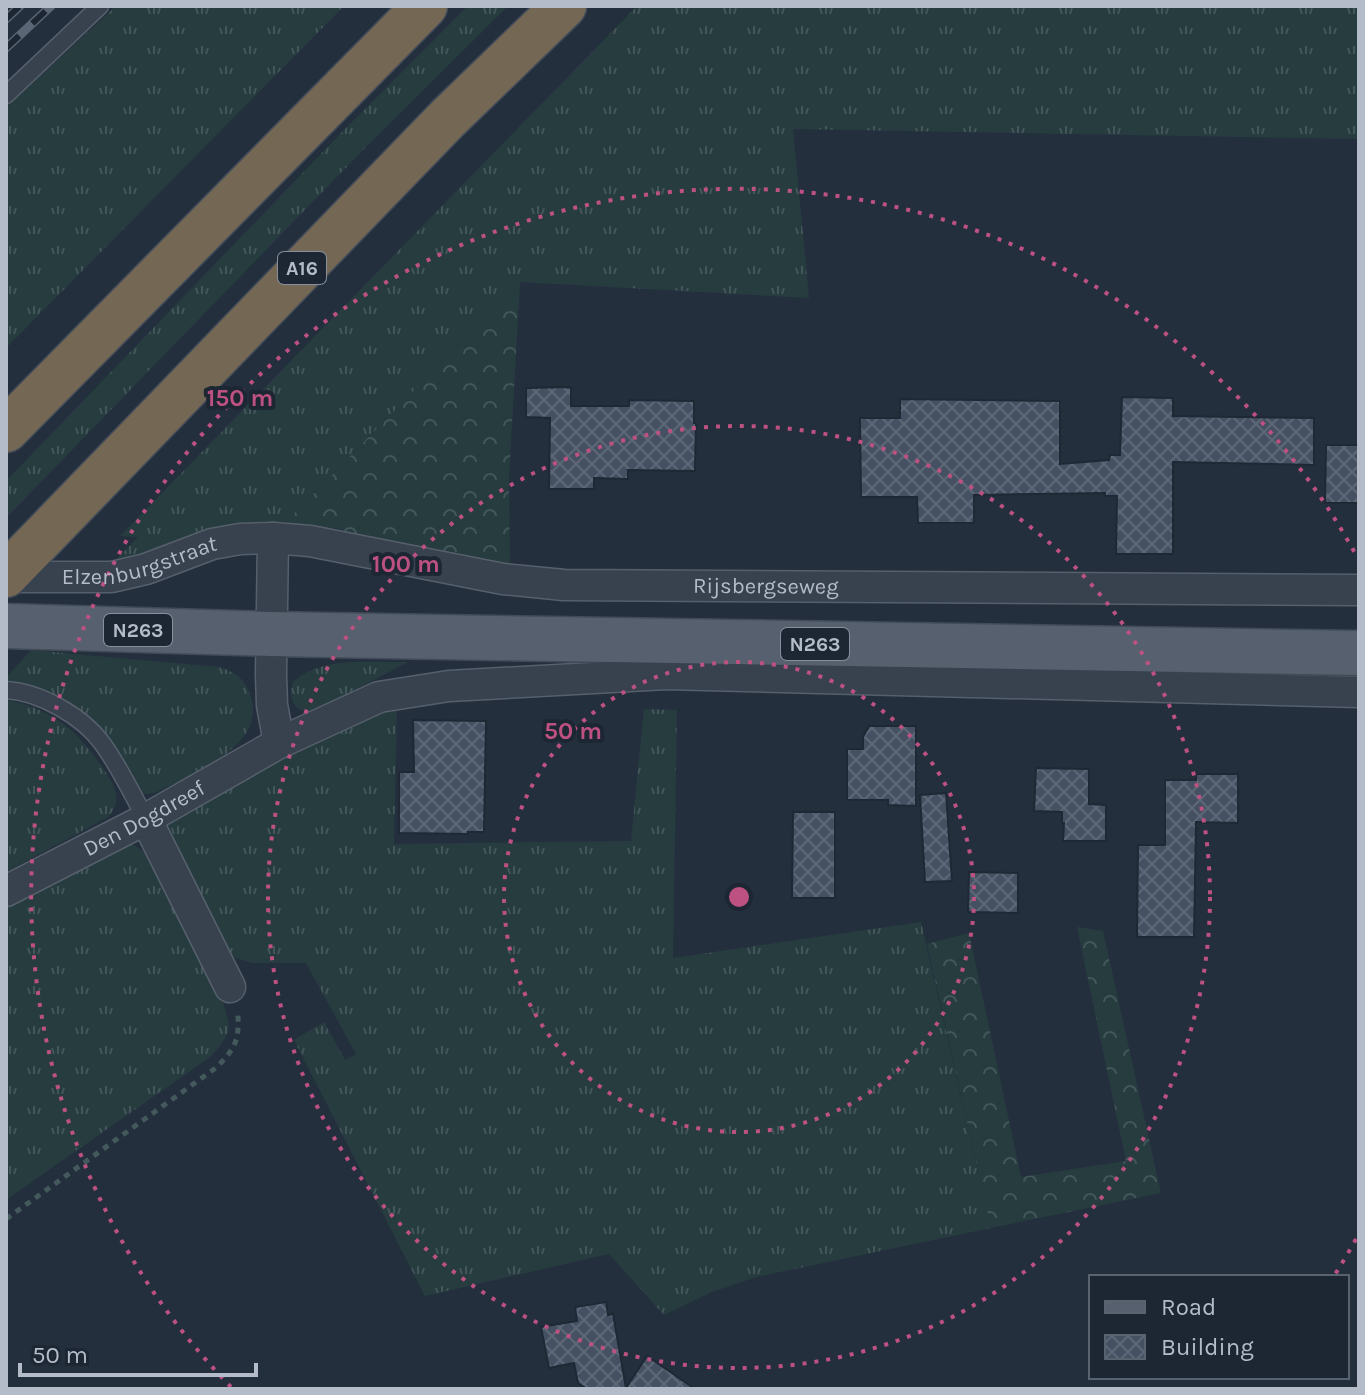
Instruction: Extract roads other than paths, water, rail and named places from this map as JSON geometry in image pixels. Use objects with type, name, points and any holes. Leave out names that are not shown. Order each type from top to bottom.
[{"type":"highway","points":[[6,430],[425,6]]},
{"type":"highway","name":"A16","points":[[6,576],[447,119],[564,6]]},
{"type":"main road","name":"N263","points":[[6,626],[271,634],[1359,653]]},
{"type":"street","name":"Elzenburgstraat","points":[[6,576],[112,577],[146,569],[212,544],[273,538]]},
{"type":"street","name":"Rijsbergseweg","points":[[273,538],[310,541],[503,579],[564,585],[1359,590]]},
{"type":"street","points":[[273,538],[272,705],[279,743],[379,697],[449,686],[666,674],[1359,692]]},
{"type":"street","name":"Den Dogdreef","points":[[6,891],[146,819],[279,743]]},
{"type":"street","points":[[146,819],[230,987]]},
{"type":"lane","points":[[6,95],[100,6]]},
{"type":"lane","points":[[6,690],[37,696],[66,712],[101,741],[146,819]]},
{"type":"railway","points":[[6,19],[20,6]]},
{"type":"railway","points":[[6,48],[51,6]]}]
